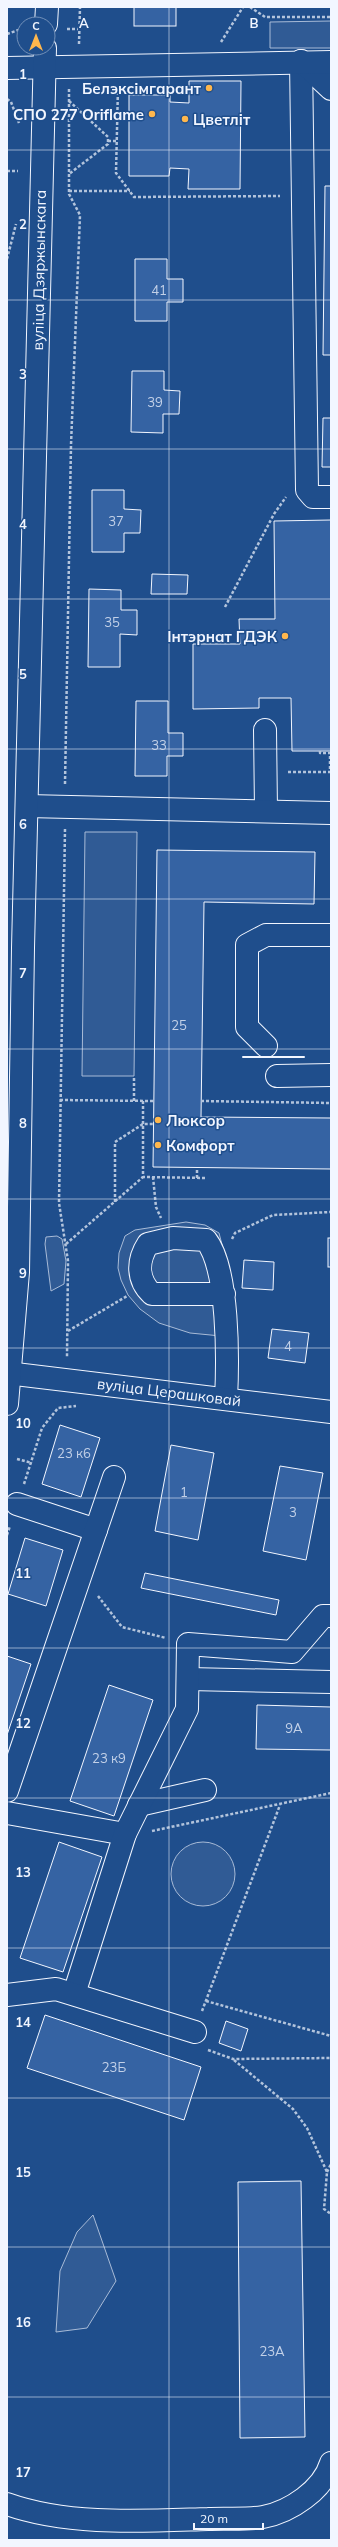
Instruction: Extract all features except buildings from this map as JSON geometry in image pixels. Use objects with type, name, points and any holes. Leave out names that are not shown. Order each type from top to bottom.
[{"type":"main road","points":[[7,68],[44,58],[331,62]]},
{"type":"main road","name":"вуліца Дзяржынскага","points":[[7,1404],[18,1272],[44,58]]},
{"type":"main road","points":[[301,61],[331,89]]},
{"type":"main road","points":[[301,61],[307,490],[312,497],[331,497]]},
{"type":"main road","points":[[265,730],[266,810]]},
{"type":"main road","points":[[27,806],[266,810],[331,813]]},
{"type":"main road","points":[[266,1046],[248,1027],[247,945],[266,935],[331,935]]},
{"type":"main road","points":[[277,1076],[331,1075]]},
{"type":"main road","points":[[224,1294],[152,1294],[144,1286],[140,1263],[142,1253],[148,1244],[168,1238],[206,1240],[212,1248],[219,1264],[224,1294],[226,1399]]},
{"type":"main road","name":"вуліца Церашковай","points":[[9,1373],[331,1412]]},
{"type":"main road","points":[[7,1792],[114,1477]]},
{"type":"main road","points":[[17,1504],[96,1530]]},
{"type":"main road","points":[[74,1994],[125,1834],[187,1709],[189,1679],[188,1644],[292,1652],[323,1616],[331,1616]]},
{"type":"main road","points":[[189,1679],[331,1682]]},
{"type":"main road","points":[[139,1805],[205,1790]]},
{"type":"main road","points":[[7,1813],[125,1834]]},
{"type":"main road","points":[[7,1995],[56,1989],[195,2032]]},
{"type":"main road","points":[[7,2504],[58,2518],[166,2521],[262,2517],[286,2509],[310,2493],[329,2470],[331,2463]]},
{"type":"path","points":[[80,7],[78,44],[86,44]]},
{"type":"path","points":[[220,44],[243,7]]},
{"type":"path","points":[[250,7],[265,17],[331,17]]},
{"type":"path","points":[[7,34],[16,29]]},
{"type":"path","points":[[118,80],[116,173],[134,197],[304,195]]},
{"type":"path","points":[[67,1357],[68,1261],[59,1203],[71,445],[80,215],[69,191],[69,88],[74,82]]},
{"type":"path","points":[[7,99],[12,102],[19,123],[19,130]]},
{"type":"path","points":[[69,101],[108,137],[108,144],[69,174]]},
{"type":"path","points":[[108,141],[117,141]]},
{"type":"path","points":[[18,164],[18,179]]},
{"type":"path","points":[[7,171],[18,171]]},
{"type":"path","points":[[69,191],[130,191]]},
{"type":"path","points":[[7,258],[16,218]]},
{"type":"path","points":[[225,607],[274,514]]},
{"type":"path","points":[[265,772],[331,772],[330,753],[320,753],[320,751]]},
{"type":"path","points":[[134,1076],[134,1101]]},
{"type":"path","points":[[60,1100],[154,1101]]},
{"type":"path","points":[[143,1101],[143,1177]]},
{"type":"path","points":[[201,1101],[331,1102]]},
{"type":"path","points":[[115,1202],[115,1142],[143,1124],[154,1124]]},
{"type":"path","points":[[197,1168],[197,1178]]},
{"type":"path","points":[[66,1245],[143,1177],[206,1178]]},
{"type":"path","points":[[153,1177],[156,1207],[168,1238]]},
{"type":"path","points":[[219,1264],[235,1233],[273,1214],[331,1212]]},
{"type":"path","points":[[68,1332],[144,1286]]},
{"type":"path","points":[[7,1535],[32,1463],[42,1428],[58,1408]]},
{"type":"path","points":[[17,1459],[32,1463]]},
{"type":"path","points":[[97,1592],[99,1599],[122,1627],[188,1644]]},
{"type":"path","points":[[195,2032],[280,1804]]},
{"type":"path","points":[[206,2001],[331,2036]]},
{"type":"path","points":[[234,2059],[293,2109],[307,2128],[327,2172]]},
{"type":"path","points":[[331,2164],[327,2172],[324,2209],[331,2214]]},
{"type":"shaded area","points":[[331,21],[331,48],[270,48],[270,22]]},
{"type":"shaded area","points":[[85,832],[137,832],[134,1076],[82,1076]]},
{"type":"shaded area","points":[[186,1222],[205,1225],[219,1233],[229,1272],[231,1337],[190,1333],[159,1323],[140,1309],[128,1295],[121,1280],[118,1268],[119,1253],[125,1236],[135,1230]]},
{"type":"shaded area","points":[[57,1236],[62,1239],[66,1261],[64,1284],[51,1291],[45,1244],[46,1237]]},
{"type":"shaded area","points":[[203,1842],[221,1848],[229,1856],[235,1874],[229,1892],[221,1900],[203,1906],[185,1900],[177,1892],[171,1874],[177,1856],[185,1848]]},
{"type":"shaded area","points":[[93,2215],[116,2281],[87,2328],[56,2332],[60,2271],[77,2232]]},
{"type":"wall","points":[[243,1057],[304,1057]]},
{"type":"place","name":"Белэксімгарант","points":[[209,88]]},
{"type":"place","name":"СПО 277 Oriflame","points":[[152,114]]},
{"type":"place","name":"Цветліт","points":[[185,119]]},
{"type":"place","name":"Інтэрнат ГДЭК","points":[[285,636]]},
{"type":"place","name":"Люксор","points":[[158,1120]]},
{"type":"place","name":"Комфорт","points":[[158,1145]]}]
